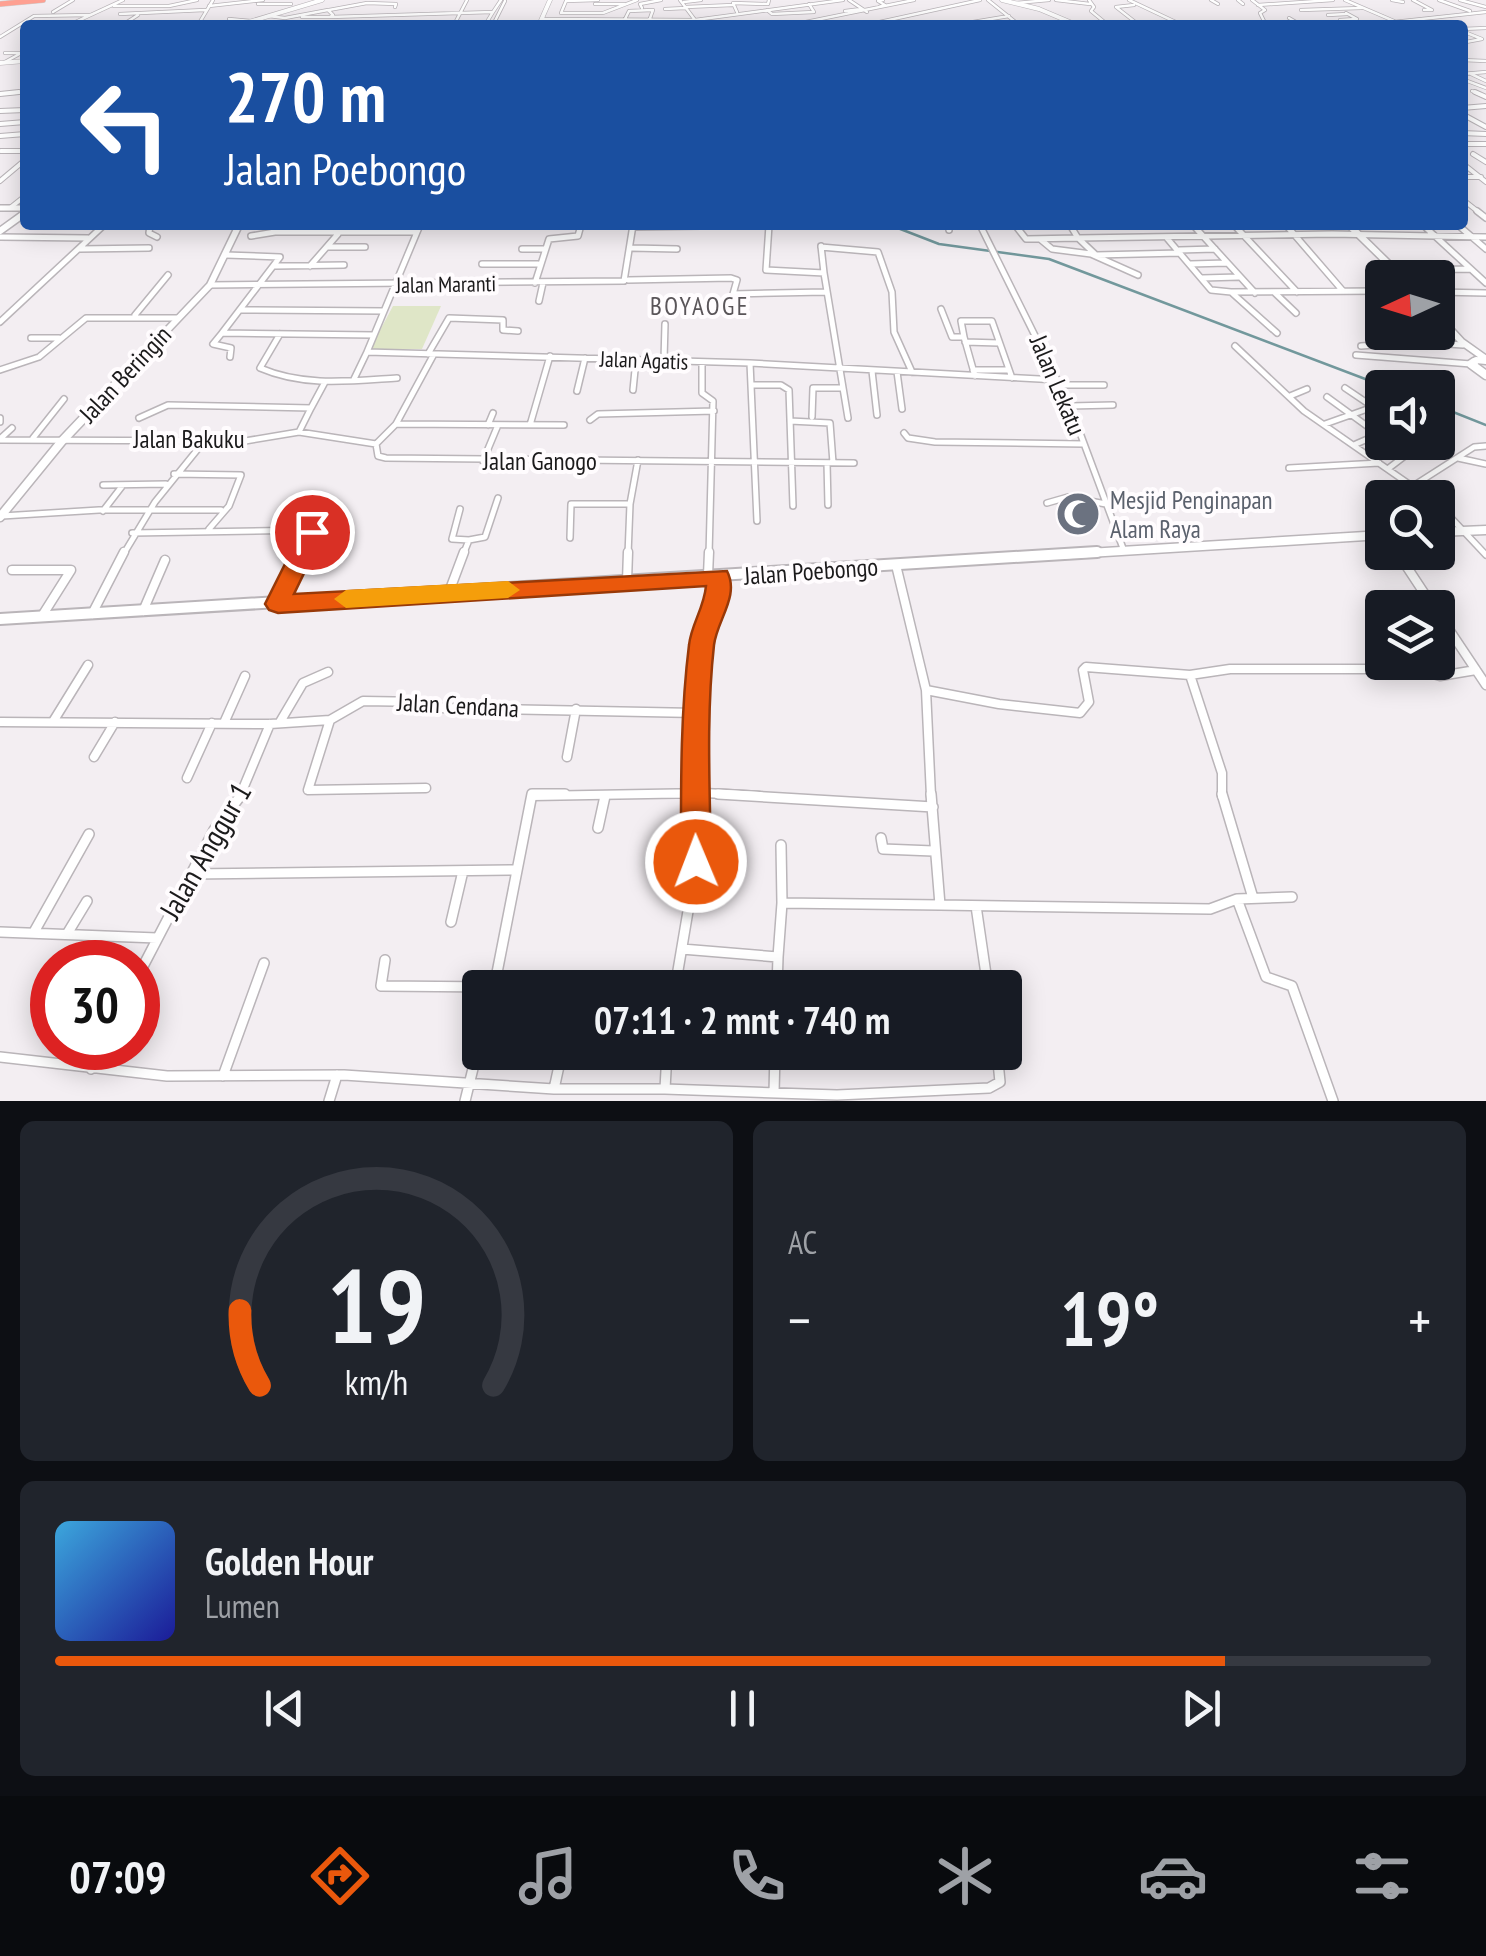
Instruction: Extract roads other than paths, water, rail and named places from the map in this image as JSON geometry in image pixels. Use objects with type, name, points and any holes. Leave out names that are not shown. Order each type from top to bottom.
[{"type":"highway","points":[[0,4],[43,0]]},
{"type":"main road","points":[[255,20],[322,0]]},
{"type":"main road","points":[[543,18],[550,0]]},
{"type":"main road","points":[[1012,2],[1063,20]]},
{"type":"main road","points":[[0,208],[20,209]]},
{"type":"main road","points":[[0,234],[20,215]]},
{"type":"main road","name":"Jalan Beringin","points":[[0,516],[62,441],[210,285],[237,230]]},
{"type":"main road","points":[[1354,230],[1384,260]]},
{"type":"main road","points":[[1455,336],[1471,363],[1485,375]]},
{"type":"main road","points":[[1462,344],[1486,360]]},
{"type":"main road","points":[[1471,363],[1486,360]]},
{"type":"main road","points":[[1455,531],[1486,530]]},
{"type":"main road","name":"Jalan Poebongo","points":[[0,619],[1365,536]]},
{"type":"street","points":[[35,9],[43,0]]},
{"type":"street","points":[[51,13],[73,0]]},
{"type":"street","points":[[80,20],[123,0]]},
{"type":"street","points":[[120,14],[137,0]]},
{"type":"street","points":[[130,20],[158,0]]},
{"type":"street","points":[[114,6],[170,6],[173,1],[197,0]]},
{"type":"street","points":[[202,20],[213,0]]},
{"type":"street","points":[[457,20],[467,0]]},
{"type":"street","points":[[488,20],[503,0]]},
{"type":"street","points":[[576,13],[579,0]]},
{"type":"street","points":[[636,2],[596,5],[576,13],[561,13],[566,1],[579,0],[596,5],[619,8],[636,2]]},
{"type":"street","points":[[643,9],[640,4],[660,0]]},
{"type":"street","points":[[684,4],[701,0]]},
{"type":"street","points":[[667,6],[768,4],[769,0]]},
{"type":"street","points":[[744,14],[846,0],[864,10]]},
{"type":"street","points":[[816,20],[884,6],[878,1],[883,0]]},
{"type":"street","points":[[845,11],[914,0]]},
{"type":"street","points":[[889,20],[980,0]]},
{"type":"street","points":[[1056,0],[1090,2],[1094,7],[1091,11],[1102,20]]},
{"type":"street","points":[[1128,0],[1170,20]]},
{"type":"street","points":[[1238,0],[1243,4]]},
{"type":"street","points":[[1252,0],[1265,10],[1260,14],[1263,20]]},
{"type":"street","points":[[1280,0],[1288,3]]},
{"type":"street","points":[[1317,0],[1347,1],[1391,20]]},
{"type":"street","points":[[1258,5],[1333,0]]},
{"type":"street","points":[[1392,0],[1403,2]]},
{"type":"street","points":[[1413,0],[1432,10],[1422,9],[1456,20]]},
{"type":"street","points":[[1439,0],[1475,13]]},
{"type":"street","points":[[1460,0],[1486,12]]},
{"type":"street","points":[[120,14],[261,2],[291,4]]},
{"type":"street","points":[[750,2],[754,12]]},
{"type":"street","points":[[992,2],[1014,20]]},
{"type":"street","points":[[972,5],[1049,2]]},
{"type":"street","points":[[292,17],[367,3],[396,4],[396,11]]},
{"type":"street","points":[[715,3],[723,20]]},
{"type":"street","points":[[385,10],[388,4]]},
{"type":"street","points":[[684,4],[694,20]]},
{"type":"street","points":[[662,20],[738,13],[814,12],[809,4]]},
{"type":"street","points":[[733,5],[744,20]]},
{"type":"street","points":[[1133,20],[1116,7],[1134,5]]},
{"type":"street","points":[[1301,10],[1362,8]]},
{"type":"street","points":[[628,20],[628,11],[643,9],[654,10],[650,20]]},
{"type":"street","points":[[325,10],[333,15],[327,20]]},
{"type":"street","points":[[767,10],[772,14]]},
{"type":"street","points":[[1339,10],[1357,19],[1340,20]]},
{"type":"street","points":[[268,16],[330,17],[396,11],[422,14],[421,20],[493,12]]},
{"type":"street","points":[[157,18],[165,12]]},
{"type":"street","points":[[1328,15],[1371,12]]},
{"type":"street","points":[[1415,20],[1486,12]]},
{"type":"street","points":[[28,20],[51,13],[90,16]]},
{"type":"street","points":[[120,14],[134,17]]},
{"type":"street","points":[[370,20],[376,15]]},
{"type":"street","points":[[678,16],[694,20]]},
{"type":"street","points":[[986,20],[1010,16]]},
{"type":"street","points":[[543,18],[602,20]]},
{"type":"street","points":[[229,19],[240,20]]},
{"type":"street","points":[[0,37],[20,25]]},
{"type":"street","points":[[13,29],[20,28]]},
{"type":"street","points":[[1475,36],[1485,31]]},
{"type":"street","points":[[1468,33],[1482,39],[1468,41]]},
{"type":"street","points":[[5,53],[20,52]]},
{"type":"street","points":[[1470,73],[1486,72]]},
{"type":"street","points":[[1470,73],[1486,80]]},
{"type":"street","points":[[1472,91],[1486,97]]},
{"type":"street","points":[[1468,104],[1476,107]]},
{"type":"street","points":[[1468,109],[1486,106]]},
{"type":"street","points":[[1468,115],[1486,126]]},
{"type":"street","points":[[1478,121],[1486,120]]},
{"type":"street","points":[[1486,154],[1472,154],[1486,162]]},
{"type":"street","points":[[0,182],[20,164]]},
{"type":"street","points":[[10,208],[20,200]]},
{"type":"street","points":[[0,322],[99,230]]},
{"type":"street","points":[[149,230],[148,234],[157,237]]},
{"type":"street","points":[[251,236],[392,230]]},
{"type":"street","points":[[353,380],[418,230]]},
{"type":"street","points":[[535,283],[538,264],[550,238],[579,235],[580,230]]},
{"type":"street","points":[[626,280],[633,230]]},
{"type":"street","points":[[678,230],[678,235]]},
{"type":"street","points":[[768,230],[766,270],[824,273]]},
{"type":"street","name":"Jalan Lekatu","points":[[983,230],[1070,406],[1124,551]]},
{"type":"street","points":[[1018,230],[1022,236],[1040,238],[1486,236]]},
{"type":"street","points":[[1073,230],[1091,254],[1138,275]]},
{"type":"street","points":[[1198,230],[1256,294]]},
{"type":"street","points":[[1238,230],[1297,292]]},
{"type":"street","points":[[1290,230],[1342,291]]},
{"type":"street","points":[[1428,230],[1486,283]]},
{"type":"street","points":[[1464,230],[1486,250]]},
{"type":"street","points":[[0,234],[90,238]]},
{"type":"street","points":[[310,266],[339,234]]},
{"type":"street","points":[[1166,236],[1211,290],[1256,294],[1365,291]]},
{"type":"street","points":[[1040,238],[1052,250],[1091,254],[1215,250]]},
{"type":"street","points":[[327,247],[365,247]]},
{"type":"street","points":[[842,388],[821,247],[878,252],[892,292],[894,332],[912,373]]},
{"type":"street","points":[[78,249],[149,248]]},
{"type":"street","points":[[632,248],[676,250]]},
{"type":"street","points":[[522,249],[544,249]]},
{"type":"street","points":[[226,255],[279,255],[262,286],[213,344],[232,348],[230,357]]},
{"type":"street","points":[[1189,264],[1228,263]]},
{"type":"street","points":[[482,264],[538,264]]},
{"type":"street","points":[[274,266],[344,266]]},
{"type":"street","points":[[1455,269],[1471,269]]},
{"type":"street","points":[[134,316],[168,275]]},
{"type":"street","points":[[1200,278],[1240,276]]},
{"type":"street","name":"Jalan Maranti","points":[[210,285],[732,278],[737,280],[733,294]]},
{"type":"street","points":[[539,300],[543,283]]},
{"type":"street","points":[[730,308],[733,294],[825,292]]},
{"type":"street","points":[[1230,292],[1276,333]]},
{"type":"street","points":[[1455,292],[1486,293]]},
{"type":"street","points":[[1274,293],[1296,313]]},
{"type":"street","points":[[941,308],[949,336],[1000,342]]},
{"type":"street","points":[[240,310],[384,311]]},
{"type":"street","points":[[0,370],[32,361],[86,318],[177,318]]},
{"type":"street","points":[[376,444],[396,424],[448,318],[503,320],[504,330],[518,331]]},
{"type":"street","points":[[1009,370],[974,373],[961,322],[989,321],[1000,342],[1012,378]]},
{"type":"street","points":[[664,360],[665,324]]},
{"type":"street","points":[[222,332],[373,335]]},
{"type":"street","points":[[280,334],[260,365],[262,370],[278,376],[325,381],[397,378]]},
{"type":"street","points":[[31,338],[60,338]]},
{"type":"street","points":[[1361,346],[1462,344]]},
{"type":"street","points":[[1235,346],[1324,425],[1405,480]]},
{"type":"street","name":"Jalan Agatis","points":[[367,352],[974,373],[1104,385]]},
{"type":"street","points":[[530,424],[550,356]]},
{"type":"street","points":[[1356,356],[1471,363]]},
{"type":"street","points":[[577,391],[584,358]]},
{"type":"street","points":[[632,390],[636,360]]},
{"type":"street","points":[[678,970],[697,858],[694,794],[702,640],[716,608],[714,411],[712,399],[702,393],[702,362]]},
{"type":"street","points":[[750,364],[757,521]]},
{"type":"street","points":[[872,371],[877,415]]},
{"type":"street","points":[[896,372],[902,409]]},
{"type":"street","points":[[299,432],[325,381]]},
{"type":"street","points":[[750,385],[786,386],[794,463],[793,506]]},
{"type":"street","points":[[812,417],[813,388],[842,388],[846,390],[848,418]]},
{"type":"street","points":[[1345,388],[1365,401]]},
{"type":"street","points":[[1290,396],[1307,390]]},
{"type":"street","points":[[1327,397],[1365,424]]},
{"type":"street","points":[[32,439],[64,399]]},
{"type":"street","points":[[139,418],[168,405],[311,408]]},
{"type":"street","points":[[1070,406],[1113,405]]},
{"type":"street","points":[[1324,425],[1365,409]]},
{"type":"street","points":[[590,420],[598,414],[714,411]]},
{"type":"street","points":[[488,425],[493,412]]},
{"type":"street","points":[[790,421],[830,423],[828,506]]},
{"type":"street","points":[[396,424],[564,425]]},
{"type":"street","points":[[483,460],[498,425]]},
{"type":"street","points":[[0,440],[12,428]]},
{"type":"street","name":"Jalan Bakuku","points":[[0,440],[245,440],[299,432],[376,444]]},
{"type":"street","points":[[904,433],[908,438],[935,442],[1084,444]]},
{"type":"street","points":[[92,615],[132,533],[174,474],[206,439]]},
{"type":"street","points":[[1354,445],[1365,441]]},
{"type":"street","name":"Jalan Ganogo","points":[[376,444],[382,458],[854,463]]},
{"type":"street","points":[[1423,480],[1474,447],[1486,446]]},
{"type":"street","points":[[1458,458],[1486,464]]},
{"type":"street","points":[[627,582],[630,504],[638,460]]},
{"type":"street","points":[[1389,468],[1400,460]]},
{"type":"street","points":[[1289,468],[1352,467],[1380,462]]},
{"type":"street","points":[[0,516],[221,510],[229,506],[240,474],[174,474]]},
{"type":"street","points":[[103,485],[167,484]]},
{"type":"street","points":[[103,511],[123,485]]},
{"type":"street","points":[[1046,503],[1068,497],[1107,504]]},
{"type":"street","points":[[460,509],[452,539],[484,538],[498,498]]},
{"type":"street","points":[[278,604],[312,532],[334,502]]},
{"type":"street","points":[[570,538],[571,504],[630,504]]},
{"type":"street","points":[[208,530],[221,510]]},
{"type":"street","points":[[1455,520],[1486,556]]},
{"type":"street","points":[[322,523],[344,522]]},
{"type":"street","points":[[132,533],[286,528],[312,532]]},
{"type":"street","points":[[448,593],[469,540]]},
{"type":"street","points":[[142,612],[158,584],[158,573],[165,560]]},
{"type":"street","points":[[896,566],[926,690],[933,850],[940,905]]},
{"type":"street","points":[[12,570],[71,570],[41,618]]},
{"type":"street","points":[[1455,638],[1486,685]]},
{"type":"street","points":[[54,721],[88,665]]},
{"type":"street","points":[[926,690],[998,704],[1080,713],[1086,711],[1088,702],[1084,667],[1190,674],[1230,669],[1415,668],[1445,676],[1476,670]]},
{"type":"street","name":"Jalan Anggur 1","points":[[157,938],[214,830],[242,794],[275,724],[304,678],[328,672]]},
{"type":"street","points":[[1190,674],[1222,773],[1222,797],[1253,898]]},
{"type":"street","points":[[224,723],[244,676]]},
{"type":"street","name":"Jalan Cendana","points":[[0,722],[275,724],[330,720],[363,701],[426,702],[442,708],[696,713]]},
{"type":"street","points":[[567,757],[576,710]]},
{"type":"street","points":[[330,720],[308,790],[426,788]]},
{"type":"street","points":[[94,757],[115,722]]},
{"type":"street","points":[[187,778],[212,722]]},
{"type":"street","points":[[497,970],[532,794],[694,794],[933,807]]},
{"type":"street","points":[[598,828],[605,796]]},
{"type":"street","points":[[34,932],[89,834]]},
{"type":"street","points":[[881,838],[884,849],[933,850]]},
{"type":"street","points":[[778,970],[781,845]]},
{"type":"street","points":[[191,874],[517,870]]},
{"type":"street","points":[[451,922],[462,871]]},
{"type":"street","points":[[782,903],[1210,909],[1237,899],[1292,897]]},
{"type":"street","points":[[1237,899],[1266,978],[1292,986],[1333,1101]]},
{"type":"street","points":[[67,934],[87,901]]},
{"type":"street","points":[[976,906],[985,970]]},
{"type":"street","points":[[0,932],[157,938]]},
{"type":"street","points":[[682,949],[778,956]]},
{"type":"street","points":[[384,960],[381,986],[462,987]]},
{"type":"street","points":[[223,1076],[264,963]]},
{"type":"street","points":[[0,1056],[30,1060]]},
{"type":"street","points":[[110,1070],[223,1076],[336,1075],[644,1095],[665,1089],[837,1096],[990,1088],[1000,1082],[999,1070]]},
{"type":"street","points":[[464,1101],[471,1070]]},
{"type":"street","points":[[554,1090],[558,1070]]},
{"type":"street","points":[[665,1089],[666,1070]]},
{"type":"street","points":[[774,1092],[775,1070]]},
{"type":"street","points":[[329,1101],[336,1075]]},
{"type":"waterway","points":[[903,230],[939,244],[1049,259],[1365,379]]},
{"type":"waterway","points":[[1455,413],[1486,425]]},
{"type":"place","name":"Mesjid Penginapan Alam Raya","points":[[1078,514]]},
{"type":"district","name":"BOYAOGE","points":[[700,306]]}]
